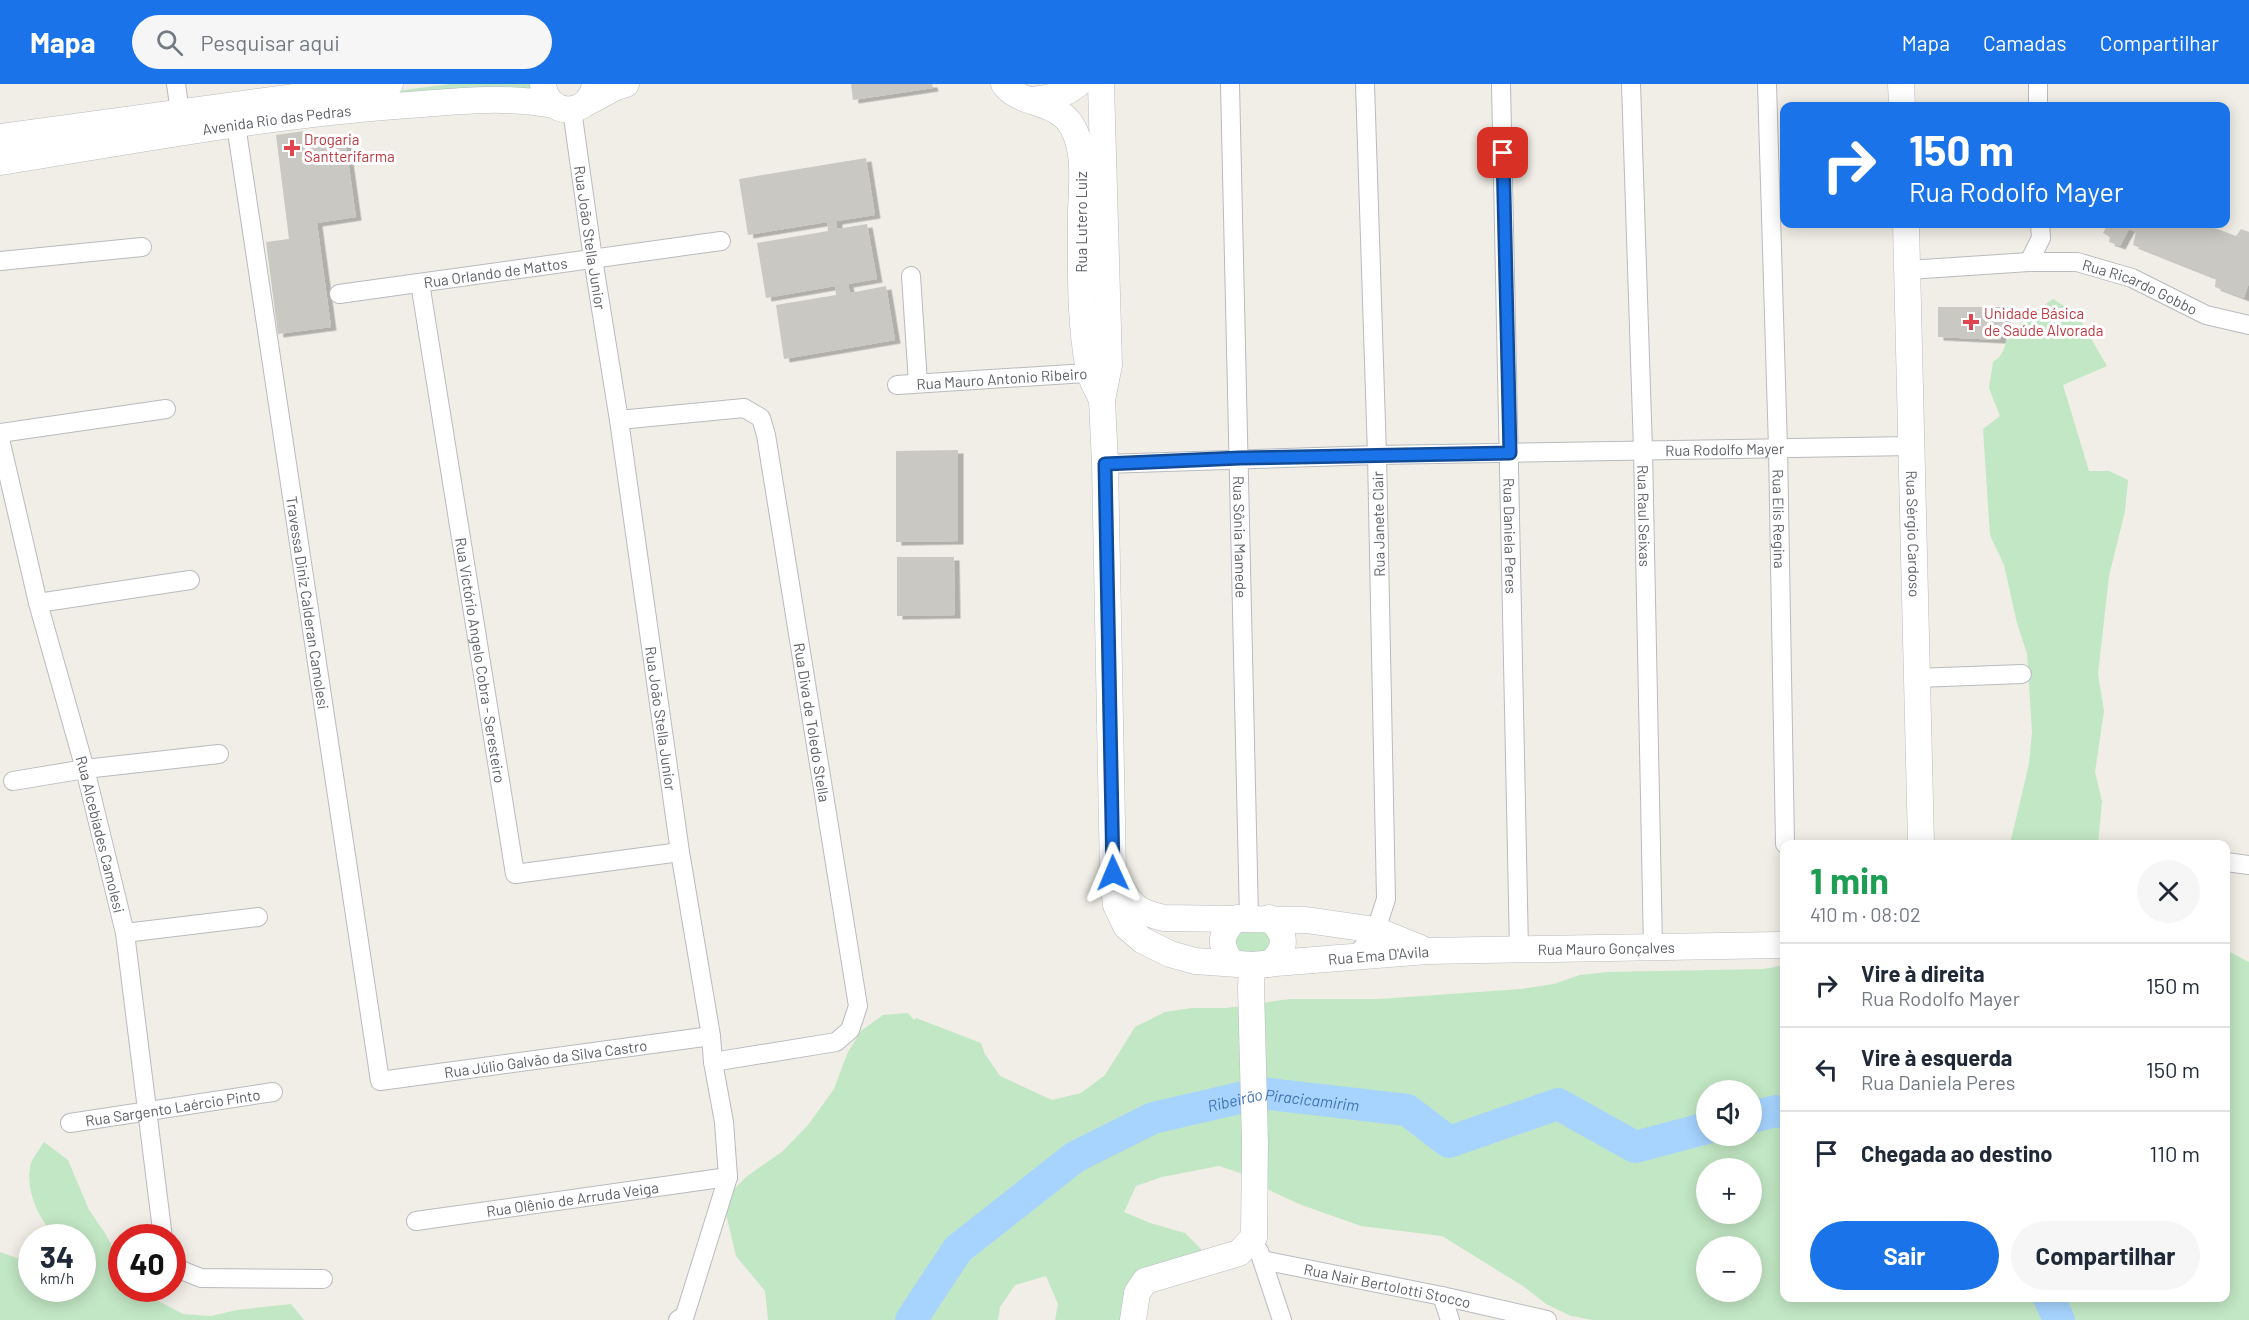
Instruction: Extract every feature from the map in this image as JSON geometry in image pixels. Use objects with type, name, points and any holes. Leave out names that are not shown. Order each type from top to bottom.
[{"type":"street","points":[[135,140],[146,127],[175,122],[180,112],[176,84]]},
{"type":"street","name":"Avenida Rio das Pedras","points":[[0,137],[390,84]]},
{"type":"street","points":[[571,97],[626,84]]},
{"type":"street","name":"Rua Lutero Luiz","points":[[1004,84],[1010,92],[1054,108],[1071,124],[1079,140],[1082,164],[1082,292],[1099,372],[1102,399],[1113,873]]},
{"type":"street","points":[[1031,100],[1050,98],[1070,91],[1078,84]]},
{"type":"street","name":"Rua Lutero Luiz","points":[[1099,372],[1101,84]]},
{"type":"street","name":"Rua Sônia Mamede","points":[[1230,84],[1252,918]]},
{"type":"street","name":"Rua Janete Clair","points":[[1356,956],[1376,930],[1386,899],[1377,455],[1365,84]]},
{"type":"street","name":"Rua Daniela Peres","points":[[1501,84],[1519,950]]},
{"type":"street","name":"Rua Raul Seixas","points":[[1631,84],[1643,450],[1653,947]]},
{"type":"street","name":"Rua Elis Regina","points":[[1767,84],[1778,448],[1785,840]]},
{"type":"street","points":[[1901,84],[1902,102]]},
{"type":"street","points":[[2038,84],[2038,102]]},
{"type":"street","name":"Avenida Rio das Pedras","points":[[0,162],[135,140],[356,109],[494,98],[571,97]]},
{"type":"street","name":"Rua João Stella Junior","points":[[571,97],[680,852],[724,1122],[728,1177],[685,1315],[678,1320]]},
{"type":"street","name":"Travessa Diniz Calderan Camolesi","points":[[236,125],[380,1081]]},
{"type":"street","name":"Rua Sérgio Cardoso","points":[[1906,228],[1921,840]]},
{"type":"street","points":[[2030,262],[2041,238],[2040,228]]},
{"type":"street","name":"Rua Orlando de Mattos","points":[[339,294],[721,241]]},
{"type":"street","points":[[0,261],[141,246]]},
{"type":"street","name":"Rua Ricardo Gobbo","points":[[1908,270],[2030,262],[2077,262],[2132,278],[2206,315],[2249,325]]},
{"type":"street","points":[[912,276],[918,383]]},
{"type":"street","name":"Rua Victório Angelo Cobra - Seresteiro","points":[[420,283],[515,874],[680,852]]},
{"type":"street","name":"Rua Mauro Antonio Ribeiro","points":[[897,385],[1099,372]]},
{"type":"street","name":"Rua Diva de Toledo Stella","points":[[619,420],[744,408],[761,418],[768,447],[858,1006],[850,1030],[836,1042],[713,1062]]},
{"type":"street","points":[[0,433],[166,409]]},
{"type":"street","name":"Rua Alcebíades Camolesi","points":[[0,439],[38,603],[85,768],[125,933],[161,1224]]},
{"type":"street","name":"Rua Rodolfo Mayer","points":[[1105,464],[1240,458],[1911,446]]},
{"type":"street","points":[[38,603],[190,580]]},
{"type":"street","points":[[1917,678],[2022,674]]},
{"type":"street","points":[[13,781],[85,768],[219,754]]},
{"type":"street","points":[[2230,863],[2249,865]]},
{"type":"street","name":"Rua Ema D'Avila","points":[[1113,873],[1129,903],[1144,914],[1164,918],[1306,920],[1376,930],[1427,951]]},
{"type":"street","name":"Rua Ema D'Avila","points":[[1113,873],[1116,904],[1126,926],[1142,940],[1170,954],[1187,958],[1251,964],[1427,951]]},
{"type":"street","points":[[125,933],[258,917]]},
{"type":"street","points":[[1252,918],[1280,928],[1284,941],[1279,956],[1251,964],[1224,951],[1222,940],[1227,928],[1252,918]]},
{"type":"street","name":"Rua Mauro Gonçalves","points":[[1427,951],[1780,945]]},
{"type":"street","points":[[1251,964],[1258,1249],[1282,1320]]},
{"type":"street","name":"Rua Júlio Galvão da Silva Castro","points":[[380,1081],[711,1036]]},
{"type":"street","name":"Rua Sargento Laércio Pinto","points":[[70,1123],[273,1092]]},
{"type":"street","name":"Rua Olênio de Arruda Veiga","points":[[416,1221],[728,1177]]},
{"type":"street","points":[[1133,1320],[1137,1293],[1145,1281],[1258,1249]]},
{"type":"street","name":"Rua Nair Bertolotti Stocco","points":[[1258,1249],[1546,1320]]},
{"type":"street","points":[[186,1272],[201,1278],[316,1280]]},
{"type":"street","points":[[1442,1296],[1450,1320]]},
{"type":"green space","points":[[450,84],[535,84],[537,93],[191,118]]},
{"type":"green space","points":[[2053,299],[2077,314],[2107,366],[2063,385],[2089,471],[2109,471],[2128,480],[2125,511],[2109,576],[2098,674],[2104,711],[2095,772],[2102,801],[2098,840],[2011,840],[2029,764],[2032,732],[2027,654],[2017,623],[2004,565],[1990,535],[1983,429],[2000,416],[1989,388],[1993,362],[2003,352],[2008,338],[2015,329]]},
{"type":"green space","points":[[1240,930],[1273,932],[1267,955],[1239,954],[1232,947]]},
{"type":"green space","points":[[2230,952],[2249,962],[2249,1320],[1593,1320],[1571,1316],[1546,1304],[1523,1286],[1442,1236],[1361,1226],[1299,1204],[1271,1191],[1246,1175],[1219,1166],[1162,1177],[1136,1186],[1124,1212],[1150,1223],[1185,1233],[1206,1254],[1158,1283],[1137,1303],[1136,1320],[1055,1320],[1058,1304],[1046,1276],[1015,1285],[1000,1307],[998,1320],[768,1320],[765,1291],[736,1256],[723,1201],[746,1177],[783,1151],[808,1125],[834,1089],[847,1054],[861,1031],[883,1015],[908,1013],[914,1020],[916,1018],[981,1043],[985,1054],[1000,1076],[1052,1100],[1081,1093],[1105,1075],[1135,1027],[1165,1012],[1192,1008],[1226,1008],[1290,999],[1379,999],[1521,989],[1554,984],[1580,975],[1608,972],[1763,969],[1780,966],[1780,1302],[2230,1302]]},
{"type":"green space","points":[[44,1142],[68,1160],[89,1210],[108,1239],[108,1302],[160,1302],[183,1314],[211,1316],[237,1310],[291,1304],[304,1320],[0,1320],[0,1252],[18,1258],[18,1302],[96,1302],[96,1224],[45,1224],[35,1205],[30,1186],[30,1167]]},
{"type":"building","points":[[851,84],[932,84],[933,88],[853,100]]},
{"type":"building","points":[[304,131],[306,143],[345,138],[356,217],[317,223],[331,327],[278,334],[266,242],[289,239],[276,135]]},
{"type":"building","points":[[866,158],[875,215],[837,221],[837,229],[867,224],[877,279],[848,284],[850,293],[886,286],[895,340],[784,359],[776,305],[836,295],[835,286],[766,298],[757,243],[828,231],[827,222],[748,235],[739,179]]},
{"type":"building","points":[[2106,228],[2215,228],[2236,236],[2241,229],[2249,232],[2249,283],[2244,298],[2215,287],[2216,278],[2133,245],[2136,232],[2129,229],[2120,246],[2109,242],[2110,237],[2103,233]]},
{"type":"building","name":"Unidade Básica de Saúde Alvorada","points":[[1938,307],[2008,307],[2000,340],[1938,337]]},
{"type":"building","points":[[958,450],[958,541],[896,542],[896,451]]},
{"type":"building","points":[[897,557],[954,557],[955,615],[897,616]]},
{"type":"waterway","name":"Ribeirão Piracicamirim","points":[[911,1320],[958,1249],[1075,1157],[1153,1118],[1261,1093],[1407,1110],[1449,1142],[1558,1104],[1635,1147],[1696,1131]]},
{"type":"waterway","name":"Ribeirão Piracicamirim","points":[[1762,1114],[1780,1112]]},
{"type":"waterway","name":"Ribeirão Piracicamirim","points":[[2051,1302],[2059,1320]]},
{"type":"place","name":"Drogaria Santterifarma","points":[[292,148]]},
{"type":"place","name":"Unidade Básica de Saúde Alvorada","points":[[1971,322]]},
{"type":"route","points":[[1113,873],[1105,464],[1240,458],[1510,453],[1503,153]]}]
